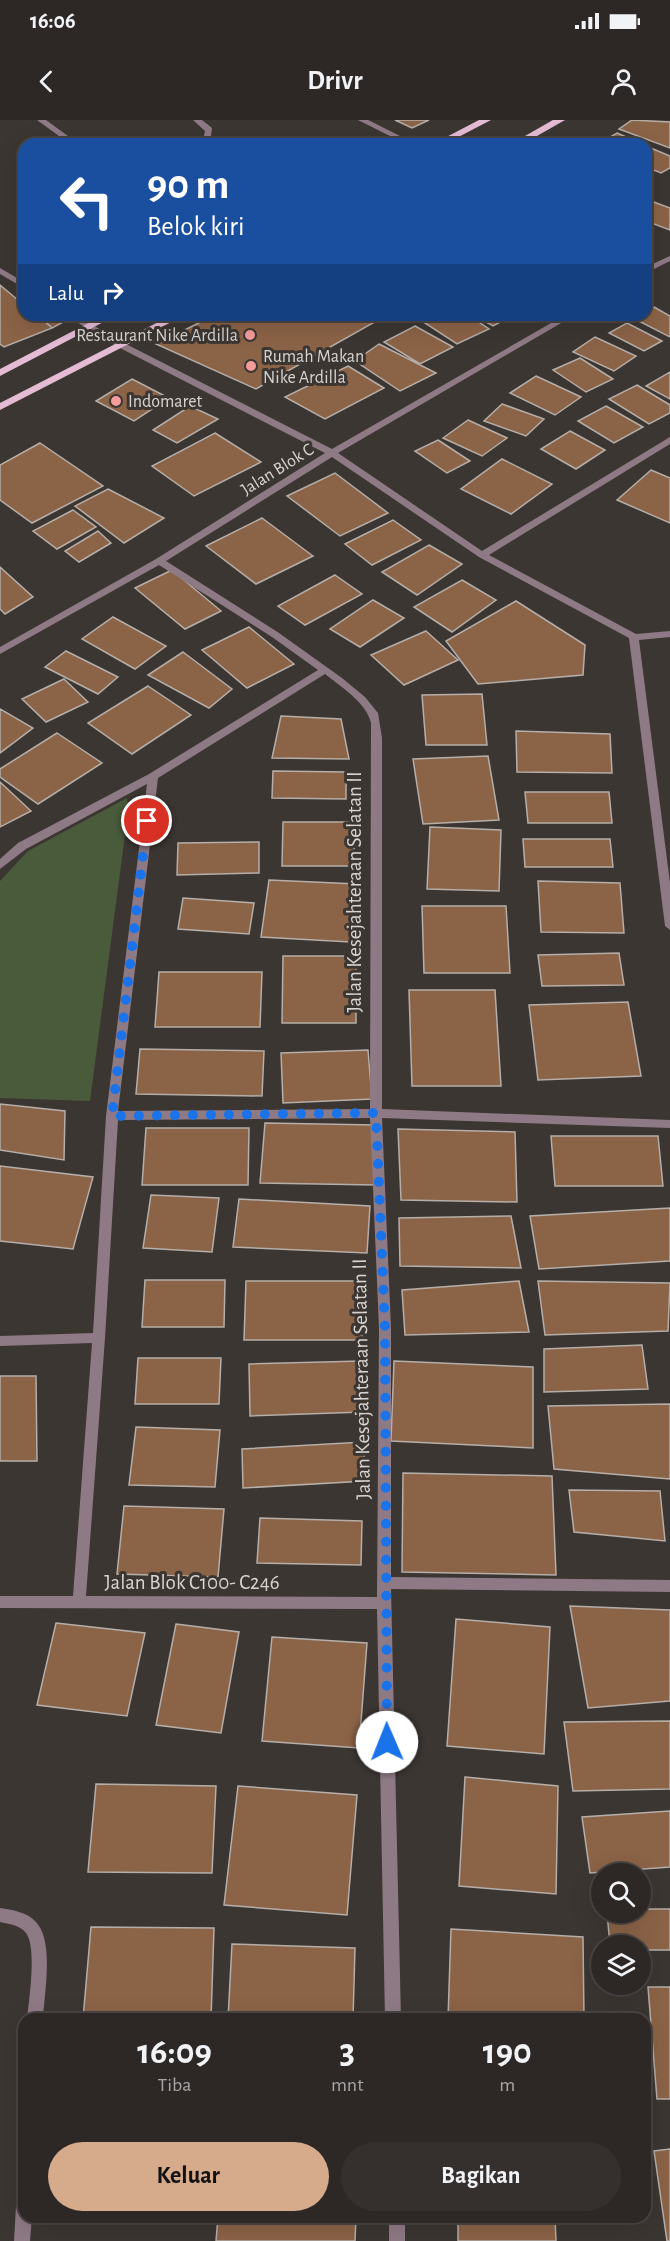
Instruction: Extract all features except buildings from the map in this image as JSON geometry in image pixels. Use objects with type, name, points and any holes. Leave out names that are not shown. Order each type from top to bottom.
[{"type":"main road","points":[[450,138],[486,120]]},
{"type":"main road","points":[[527,138],[560,120]]},
{"type":"main road","points":[[0,373],[101,321]]},
{"type":"main road","points":[[0,407],[168,321]]},
{"type":"street","points":[[41,120],[66,138]]},
{"type":"street","points":[[197,120],[210,130],[208,138]]},
{"type":"street","points":[[362,120],[400,138]]},
{"type":"street","points":[[652,268],[670,258]]},
{"type":"street","points":[[0,270],[18,282]]},
{"type":"street","points":[[78,321],[332,453],[482,555],[634,637],[670,634]]},
{"type":"street","name":"Jalan Blok C","points":[[0,651],[159,561],[332,453],[561,321]]},
{"type":"street","points":[[482,555],[670,440]]},
{"type":"street","points":[[656,449],[670,455]]},
{"type":"street","name":"Jalan Kesejahteraan Selatan II","points":[[159,561],[325,670],[360,698],[374,716],[377,738],[376,1113],[385,1328],[384,1604],[393,2013]]},
{"type":"street","points":[[634,637],[670,926]]},
{"type":"street","points":[[0,865],[22,846],[153,776],[325,670]]},
{"type":"street","points":[[79,1603],[99,1338],[112,1116],[153,776]]},
{"type":"street","points":[[112,1116],[376,1113],[670,1124]]},
{"type":"street","points":[[0,1341],[99,1338]]},
{"type":"street","points":[[385,1583],[670,1586]]},
{"type":"street","name":"Jalan Blok C100- C246","points":[[0,1602],[384,1604]]},
{"type":"street","points":[[0,1915],[16,1918],[33,1929],[37,1943],[35,2013]]},
{"type":"street","points":[[22,2241],[23,2223]]},
{"type":"street","points":[[397,2223],[397,2241]]},
{"type":"green space","points":[[127,798],[128,812],[90,1101],[0,1098],[0,881],[28,851]]},
{"type":"place","name":"Restaurant Nike Ardilla","points":[[250,335]]},
{"type":"place","name":"Rumah Makan Nike Ardilla","points":[[251,366]]},
{"type":"place","name":"Indomaret","points":[[116,401]]},
{"type":"route","points":[[147,821],[112,1116],[376,1113],[385,1328],[384,1604],[387,1742]]}]
